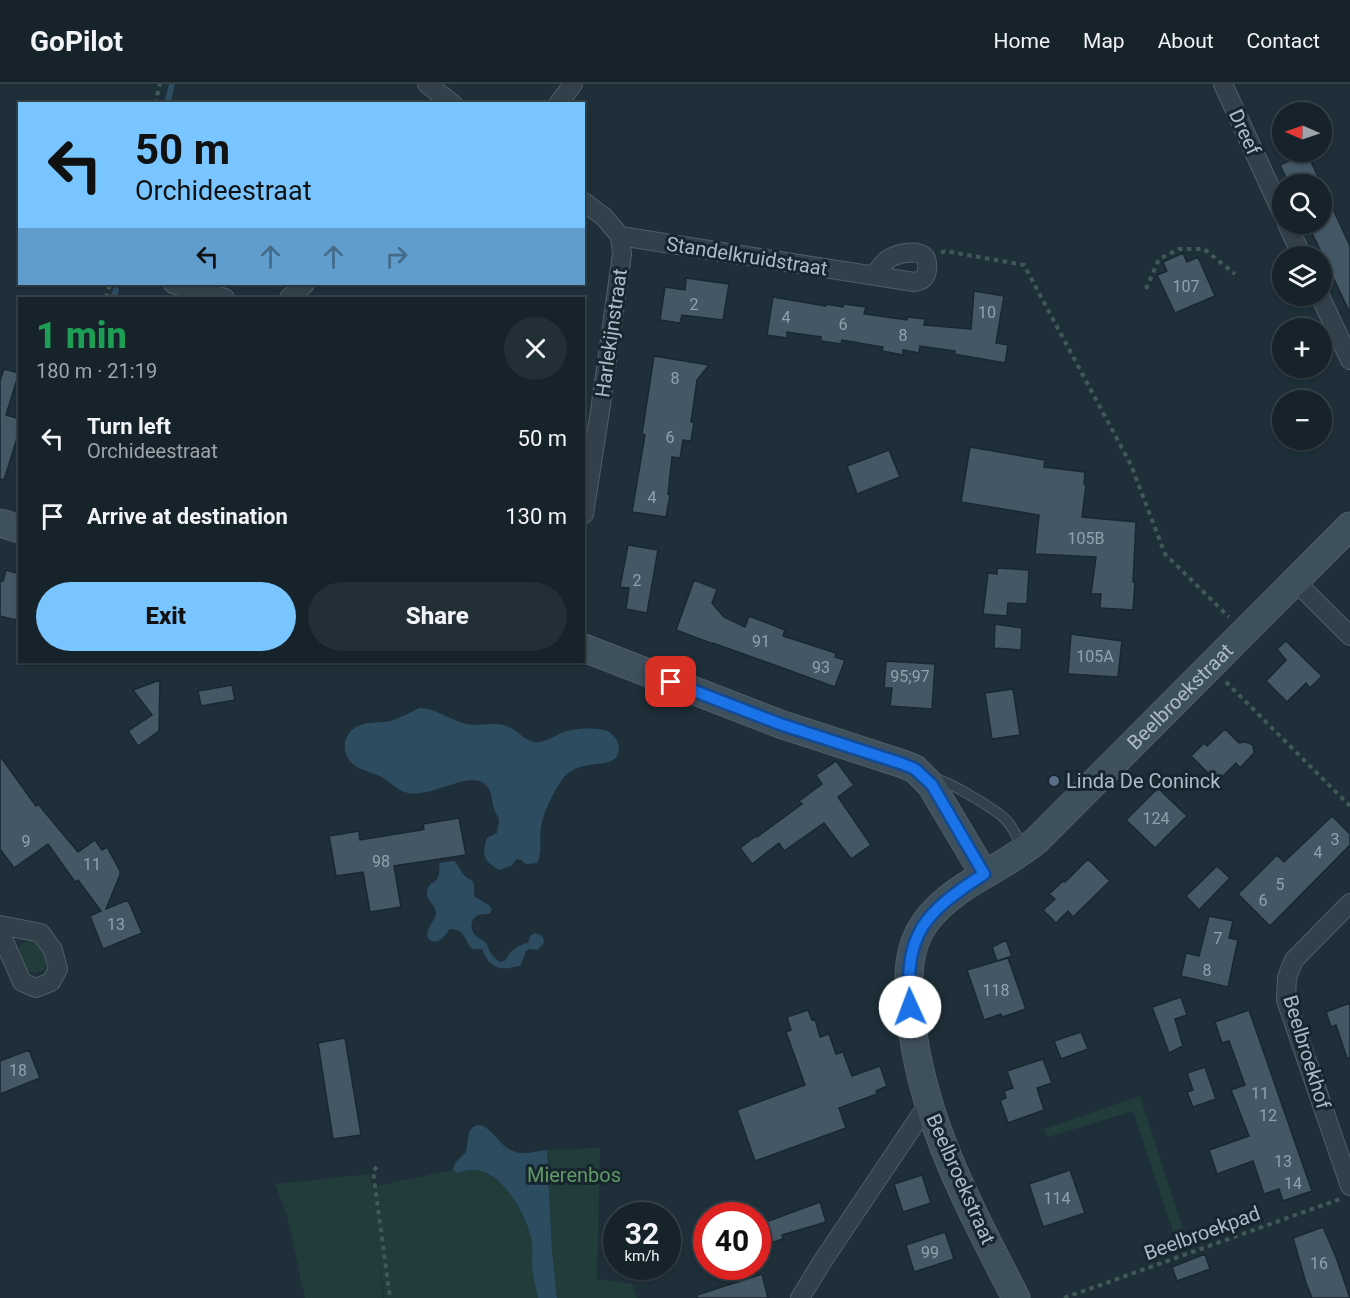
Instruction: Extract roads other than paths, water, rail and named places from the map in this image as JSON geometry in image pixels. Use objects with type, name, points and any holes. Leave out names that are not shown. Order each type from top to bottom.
[{"type":"street","points":[[427,84],[446,102]]},
{"type":"street","points":[[560,102],[573,84]]},
{"type":"street","name":"Dreef","points":[[1223,84],[1272,191]]},
{"type":"street","points":[[585,203],[604,217],[620,236]]},
{"type":"street","name":"Standelkruidstraat","points":[[620,236],[914,282],[925,277],[926,258],[914,253],[900,253],[886,260],[873,275]]},
{"type":"street","name":"Harlekijnstraat","points":[[585,508],[622,254],[620,236]]},
{"type":"street","points":[[180,285],[222,297]]},
{"type":"street","points":[[290,297],[304,285]]},
{"type":"street","points":[[1325,306],[1350,360]]},
{"type":"street","points":[[0,523],[18,528]]},
{"type":"street","name":"Beelbroekstraat","points":[[1016,1298],[960,1186],[928,1104],[917,1059],[908,986],[912,948],[918,933],[937,909],[952,896],[1024,851],[1055,822],[1350,526]]},
{"type":"street","points":[[1295,581],[1350,636]]},
{"type":"street","points":[[585,648],[780,724],[915,769],[924,776],[939,796],[984,874]]},
{"type":"street","name":"Beelbroekhof","points":[[1346,1192],[1286,1000],[1287,977],[1294,960],[1350,903]]},
{"type":"street","points":[[0,925],[41,933],[53,950],[58,969],[51,982],[36,988],[22,982],[0,932]]},
{"type":"street","points":[[800,1298],[928,1104]]},
{"type":"lane","points":[[924,776],[940,779],[952,785],[1006,819],[1024,851]]},
{"type":"water","points":[[419,708],[431,710],[466,724],[507,726],[534,742],[542,742],[574,730],[605,730],[616,739],[619,752],[613,760],[575,769],[561,781],[542,821],[540,854],[537,863],[526,864],[517,859],[511,866],[500,870],[487,861],[484,853],[487,838],[497,833],[499,820],[489,790],[484,783],[473,780],[465,781],[426,792],[408,793],[356,766],[347,756],[345,746],[351,731],[365,724],[390,721]]},
{"type":"water","points":[[454,861],[464,875],[472,881],[475,897],[489,905],[492,910],[489,914],[476,916],[472,927],[473,933],[487,944],[492,954],[500,962],[505,960],[514,949],[528,943],[530,936],[535,933],[542,936],[544,942],[542,945],[537,950],[526,951],[521,965],[502,968],[493,965],[482,949],[472,949],[461,933],[455,929],[450,929],[435,942],[428,938],[427,935],[436,913],[427,895],[428,888],[439,876],[439,863]]},
{"type":"water","points":[[478,1125],[487,1128],[503,1145],[513,1151],[526,1153],[547,1150],[552,1252],[557,1298],[538,1298],[532,1270],[532,1248],[528,1228],[518,1206],[504,1186],[485,1173],[468,1170],[457,1173],[453,1170],[455,1163],[466,1152],[469,1132]]},
{"type":"waterway","points":[[168,102],[172,84]]},
{"type":"waterway","points":[[113,297],[116,290]]},
{"type":"place","name":"Linda De Coninck","points":[[1054,781]]},
{"type":"park label","name":"Mierenbos","points":[[574,1175]]}]
